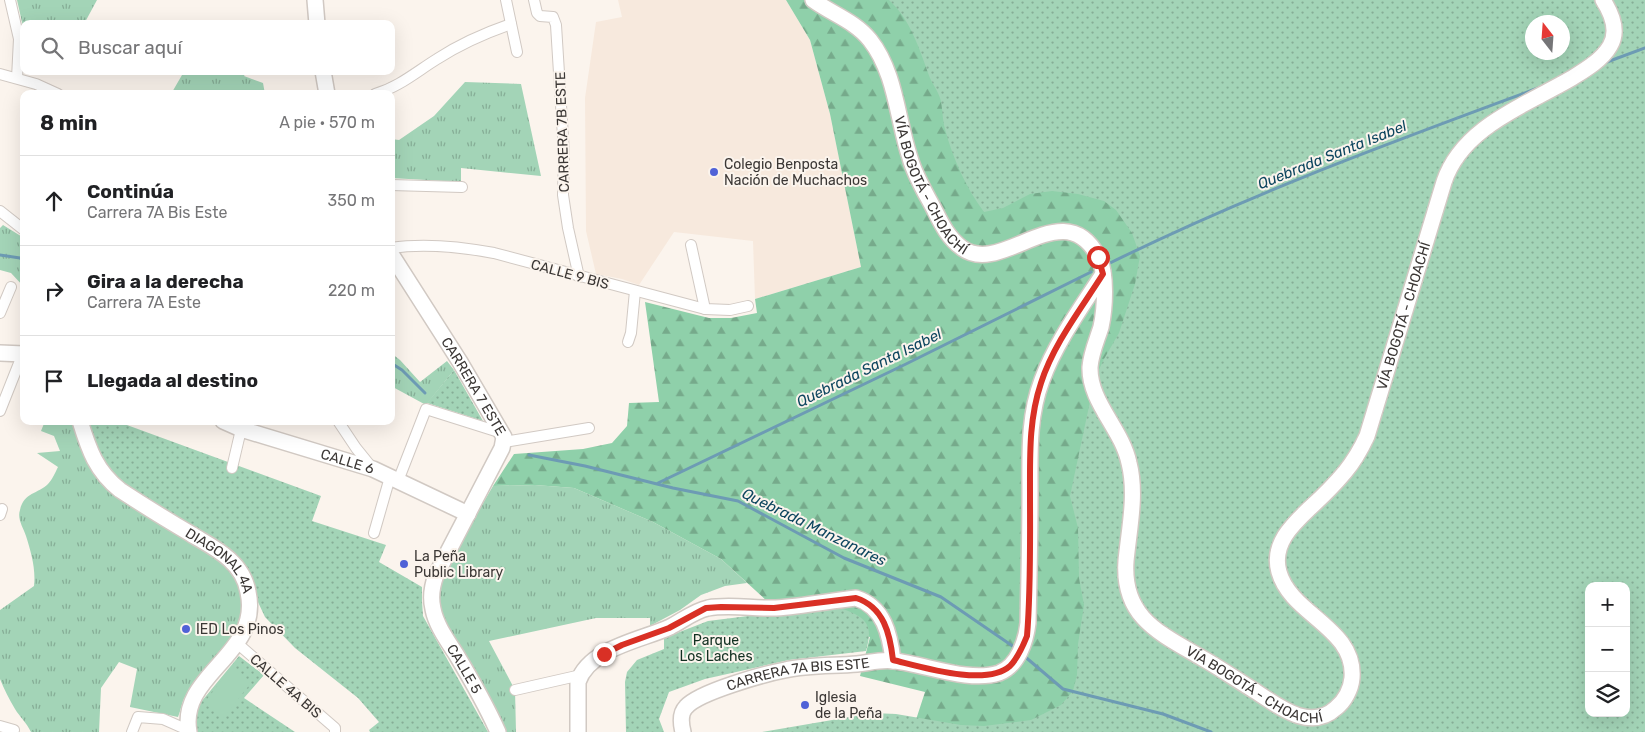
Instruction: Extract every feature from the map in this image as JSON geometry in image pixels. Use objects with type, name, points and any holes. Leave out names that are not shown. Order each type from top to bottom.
[{"type":"street","points":[[10,0],[19,39],[17,78]]},
{"type":"street","points":[[315,0],[317,20]]},
{"type":"street","points":[[506,0],[518,52]]},
{"type":"street","name":"CARRERA 7B ESTE","points":[[534,0],[536,13],[553,18],[556,25],[564,154],[564,194],[568,228],[579,277]]},
{"type":"street","name":"VÍA BOGOTÁ - CHOACHÍ","points":[[813,0],[859,28],[876,49],[891,82],[915,172],[944,227],[958,245],[970,253],[984,256],[994,254],[1045,234],[1064,232],[1077,236],[1089,244],[1098,257],[1103,274],[1103,313],[1091,358],[1090,374],[1097,396],[1120,435],[1130,465],[1132,490],[1126,574],[1134,606],[1150,625],[1177,645],[1283,708],[1308,719],[1328,714],[1336,709],[1344,699],[1350,689],[1352,679],[1349,657],[1337,638],[1293,598],[1282,582],[1277,564],[1283,538],[1295,522],[1347,470],[1367,436],[1444,182],[1453,162],[1474,137],[1504,116],[1579,74],[1610,48],[1615,33],[1610,13],[1603,0]]},
{"type":"street","points":[[384,90],[401,83],[436,59],[463,44],[511,24]]},
{"type":"street","points":[[0,74],[36,84],[49,90]]},
{"type":"street","points":[[324,75],[326,90]]},
{"type":"street","points":[[395,185],[462,187]]},
{"type":"street","points":[[0,211],[20,227]]},
{"type":"street","points":[[691,245],[705,310]]},
{"type":"street","name":"CALLE 9 BIS","points":[[395,247],[404,246],[469,249],[494,253],[705,310],[730,310],[748,306]]},
{"type":"street","name":"CARRERA 7 ESTE","points":[[395,260],[460,362],[503,438],[468,514],[436,575],[432,590],[432,607]]},
{"type":"street","name":"CARRERA 7A BIS ESTE","points":[[683,732],[682,715],[684,709],[698,697],[785,670],[893,660],[933,670],[979,676],[999,672],[1009,667],[1015,660],[1027,636],[1029,444],[1035,402],[1041,380],[1050,360],[1103,274]]},
{"type":"street","points":[[0,313],[11,287]]},
{"type":"street","points":[[628,342],[631,333],[635,291]]},
{"type":"street","points":[[0,345],[15,353],[0,411]]},
{"type":"street","points":[[374,533],[394,479],[426,409],[503,438],[589,428]]},
{"type":"street","name":"DIAGONAL 4A","points":[[81,425],[94,462],[108,481],[222,554],[236,567],[248,587],[251,613],[248,624],[238,644],[195,695],[188,712],[188,731]]},
{"type":"street","points":[[232,468],[242,425]]},
{"type":"street","name":"CALLE 6","points":[[242,425],[373,469],[468,514]]},
{"type":"street","points":[[341,425],[373,469]]},
{"type":"street","points":[[578,732],[578,682],[581,675],[592,663],[611,650],[669,628],[706,608],[774,608],[856,598],[870,605],[882,619],[891,640],[893,660]]},
{"type":"street","name":"CALLE 5","points":[[432,607],[437,622],[476,688],[498,732]]},
{"type":"street","name":"CALLE 4A BIS","points":[[238,644],[335,730]]},
{"type":"street","points":[[515,690],[581,675]]},
{"type":"street","points":[[132,732],[138,717],[163,719],[188,731]]},
{"type":"street","points":[[0,726],[14,730]]},
{"type":"shaded area","name":"Colegio Benposta Nación de Muchachos","points":[[618,0],[786,0],[810,40],[830,114],[861,267],[755,299],[753,241],[674,232],[639,285],[622,279],[596,274],[586,231],[585,98],[596,22],[622,17]]},
{"type":"green space","points":[[17,0],[97,0],[86,20],[22,20]]},
{"type":"green space","points":[[786,0],[1645,0],[1645,732],[912,732],[925,692],[860,676],[870,637],[780,613],[721,559],[653,522],[574,488],[535,485],[493,486],[514,454],[583,449],[612,443],[627,426],[629,403],[659,402],[645,302],[709,318],[731,318],[757,313],[755,299],[861,267],[830,114],[810,40]]},
{"type":"green space","points":[[889,0],[1645,0],[1645,732],[762,732],[873,713],[896,714],[961,725],[984,726],[1031,720],[1061,705],[1073,691],[1077,675],[1078,644],[1084,605],[1079,578],[1078,528],[1070,496],[1095,378],[1119,333],[1135,284],[1140,256],[1132,233],[1116,210],[1104,201],[1078,194],[1052,191],[1030,194],[1003,208],[984,212],[971,193],[956,162],[945,129],[939,95],[930,78],[914,36],[903,17]]},
{"type":"green space","points":[[182,75],[245,75],[263,83],[264,90],[173,90]]},
{"type":"green space","points":[[465,82],[521,84],[541,176],[461,168],[461,182],[395,178],[395,140],[399,140],[434,116]]},
{"type":"green space","points":[[3,225],[20,236],[20,283],[11,273],[0,270],[0,228]]},
{"type":"green space","points":[[395,356],[420,382],[447,361],[454,370],[426,405],[395,388]]},
{"type":"green space","points":[[454,370],[483,421],[427,403]]},
{"type":"green space","points":[[43,425],[73,425],[92,470],[219,558],[236,577],[243,595],[242,613],[236,630],[226,646],[186,695],[178,717],[130,707],[137,669],[119,662],[101,688],[99,732],[31,732],[15,709],[3,686],[0,679],[0,610],[34,586],[33,561],[19,513],[22,504],[28,496],[44,487],[58,467],[37,453],[60,451],[54,436],[41,431]]},
{"type":"green space","points":[[88,425],[127,425],[321,496],[312,521],[386,545],[379,562],[422,587],[423,616],[488,732],[370,732],[369,730],[379,722],[358,698],[295,648],[265,617],[248,572],[117,480],[107,466]]},
{"type":"green space","points":[[535,485],[574,488],[653,522],[721,559],[747,583],[725,586],[701,595],[680,610],[650,626],[650,618],[596,618],[489,641],[515,690],[516,732],[506,732],[496,708],[442,619],[435,597],[469,527],[493,486]]},
{"type":"green space","name":"Parque Los Laches","points":[[840,608],[862,618],[866,623],[869,634],[866,651],[789,660],[705,679],[669,692],[659,719],[664,732],[626,732],[625,682],[627,672],[637,660],[664,649],[664,638],[708,621],[779,612]]},
{"type":"green space","points":[[239,656],[264,675],[244,698],[295,732],[195,732],[195,715],[201,702]]},
{"type":"green space","points":[[231,668],[251,683],[223,718],[204,703]]},
{"type":"waterway","name":"Quebrada Santa Isabel","points":[[1607,62],[1645,48]]},
{"type":"waterway","name":"Quebrada Santa Isabel","points":[[1108,264],[1268,191],[1541,87]]},
{"type":"waterway","name":"Quebrada Manzanares","points":[[0,255],[20,258]]},
{"type":"waterway","name":"Quebrada Santa Isabel","points":[[658,483],[906,364],[1091,272]]},
{"type":"waterway","name":"Quebrada Manzanares","points":[[395,366],[425,393]]},
{"type":"waterway","name":"Quebrada Manzanares","points":[[529,455],[738,501],[844,558],[941,597],[1014,647]]},
{"type":"waterway","name":"Quebrada Manzanares","points":[[1023,655],[1063,689],[1163,714],[1211,732]]},
{"type":"place","name":"Colegio Benposta Nación de Muchachos","points":[[714,172]]},
{"type":"place","name":"La Peña Public Library","points":[[404,564]]},
{"type":"place","name":"IED Los Pinos","points":[[186,629]]},
{"type":"place","name":"Iglesia de la Peña","points":[[805,705]]},
{"type":"route","points":[[604,654],[622,645],[669,628],[706,608],[774,608],[856,598],[864,601],[882,619],[891,640],[893,660],[933,670],[979,676],[999,672],[1009,667],[1015,660],[1027,636],[1029,444],[1035,402],[1041,380],[1050,360],[1103,274],[1102,264],[1098,257]]}]
